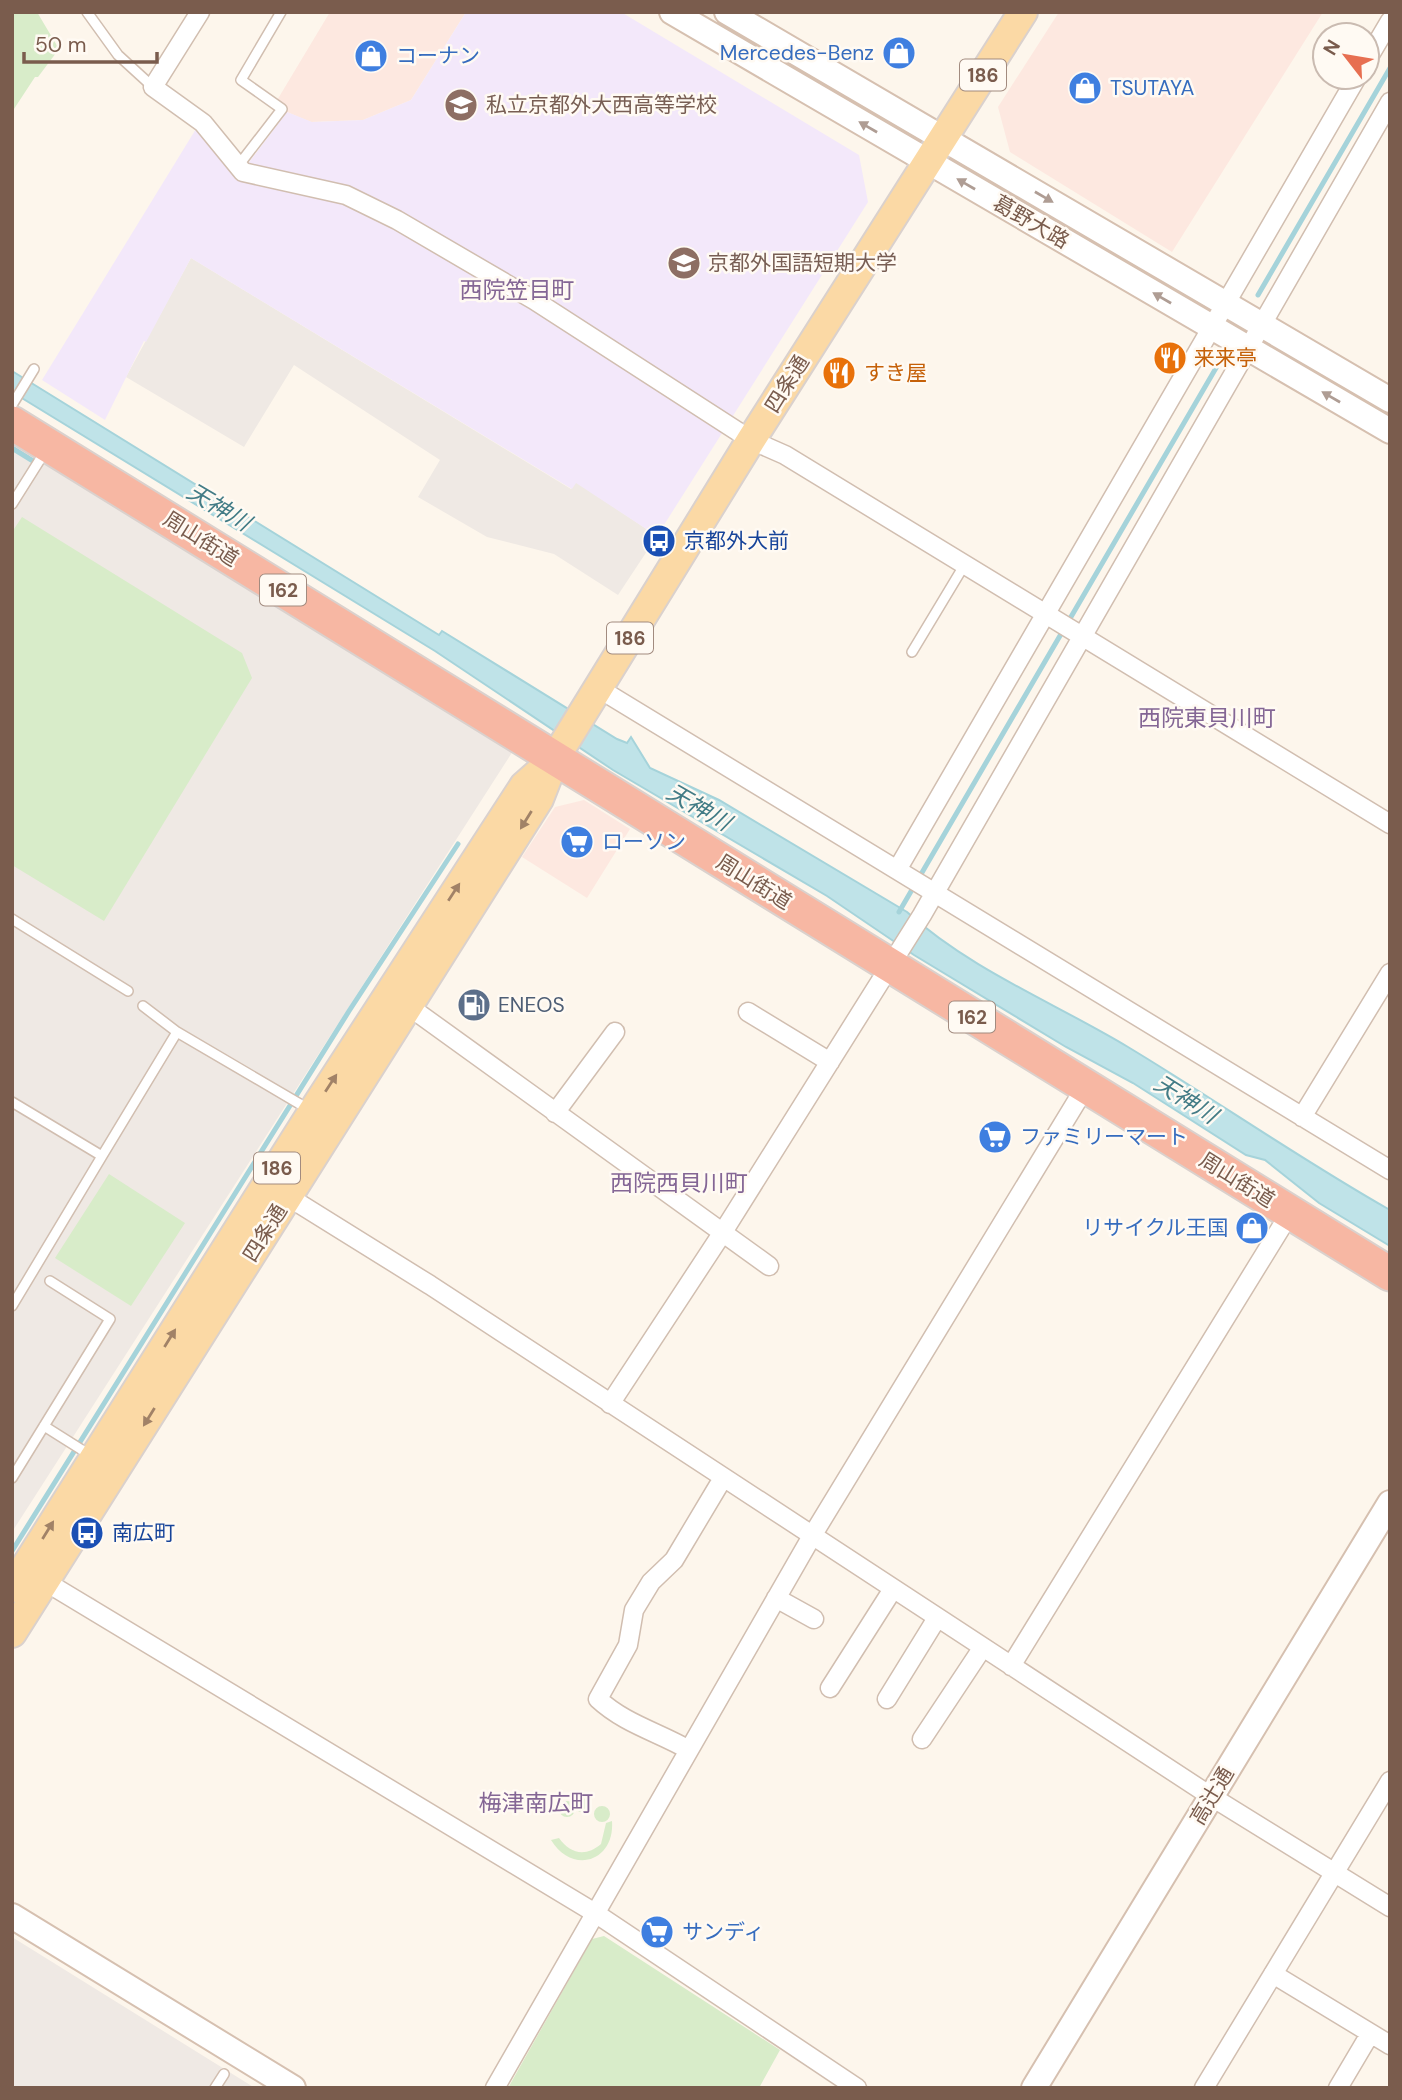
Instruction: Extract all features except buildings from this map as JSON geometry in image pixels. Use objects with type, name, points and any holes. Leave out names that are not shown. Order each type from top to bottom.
[{"type":"highway","name":"周山街道","points":[[12,422],[559,751],[894,959],[1086,1086],[1390,1274]]},
{"type":"main road","name":"四条通","points":[[27,1579],[399,1000],[524,786],[559,751],[751,440],[1023,12]]},
{"type":"main road","name":"四条通","points":[[12,1633],[27,1579],[82,1450],[278,1190],[306,1107],[399,1000]]},
{"type":"street","points":[[200,12],[153,87],[202,122],[237,167],[259,178],[346,195],[397,220],[534,300],[751,440],[785,455],[1390,824]]},
{"type":"street","name":"葛野大路","points":[[672,12],[935,150],[1104,232],[1390,400]]},
{"type":"street","name":"葛野大路","points":[[727,12],[1089,256],[1390,431]]},
{"type":"street","points":[[1381,36],[1390,21]]},
{"type":"street","points":[[610,1404],[723,1233],[922,915],[931,891],[1082,636],[1244,314],[1350,91]]},
{"type":"street","points":[[901,873],[1046,614],[1244,314],[1390,102]]},
{"type":"street","points":[[1089,256],[1104,232]]},
{"type":"street","points":[[591,700],[901,873],[1390,1170]]},
{"type":"street","points":[[1302,1117],[1390,973]]},
{"type":"street","points":[[399,1000],[769,1266]]},
{"type":"street","points":[[748,1012],[830,1062]]},
{"type":"street","points":[[555,1113],[615,1032]]},
{"type":"street","points":[[495,2088],[812,1536],[1086,1086]]},
{"type":"street","points":[[278,1190],[430,1285],[1212,1797],[1390,1907]]},
{"type":"street","points":[[1011,1666],[1290,1213]]},
{"type":"street","points":[[689,1750],[660,1733],[645,1730],[611,1711],[598,1699],[628,1645],[634,1610],[651,1582],[674,1560],[723,1478]]},
{"type":"street","name":"高辻通","points":[[1034,2088],[1390,1503]]},
{"type":"street","points":[[27,1579],[595,1913],[857,2088]]},
{"type":"street","points":[[831,1688],[893,1589]]},
{"type":"street","points":[[776,1598],[814,1619]]},
{"type":"street","points":[[887,1699],[937,1618]]},
{"type":"street","points":[[922,1740],[983,1647]]},
{"type":"street","points":[[1205,2088],[1390,1781]]},
{"type":"street","points":[[12,1916],[293,2088]]},
{"type":"street","points":[[1273,1974],[1390,2045]]},
{"type":"street","points":[[1338,2088],[1370,2034]]},
{"type":"lane","points":[[87,12],[118,55],[153,87]]},
{"type":"lane","points":[[237,167],[282,109],[241,80],[281,12]]},
{"type":"lane","points":[[12,405],[34,369]]},
{"type":"lane","points":[[12,504],[49,445]]},
{"type":"lane","points":[[912,652],[965,564]]},
{"type":"lane","points":[[12,919],[128,991]]},
{"type":"lane","points":[[142,1006],[177,1032],[306,1107]]},
{"type":"lane","points":[[12,1306],[177,1032]]},
{"type":"lane","points":[[12,1102],[102,1156]]},
{"type":"lane","points":[[12,1478],[110,1319],[50,1281]]},
{"type":"lane","points":[[44,1426],[82,1450]]},
{"type":"lane","points":[[215,2088],[224,2074]]},
{"type":"shaded area","name":"コーナン","points":[[330,12],[466,12],[411,100],[363,120],[311,122],[287,112],[276,102]]},
{"type":"shaded area","points":[[466,12],[621,12],[859,155],[868,202],[657,536],[576,483],[572,489],[191,258],[146,342],[144,341],[105,420],[42,380],[199,124],[247,165],[287,112],[312,122],[363,120],[411,100]]},
{"type":"shaded area","points":[[1059,12],[1323,12],[1317,21],[1311,21],[1311,31],[1172,252],[1010,152],[998,107]]},
{"type":"shaded area","points":[[191,258],[571,489],[576,482],[657,536],[618,595],[554,554],[487,537],[418,497],[440,460],[294,365],[244,447],[126,377]]},
{"type":"shaded area","points":[[12,443],[513,751],[12,1532]]},
{"type":"shaded area","name":"ローソン","points":[[584,800],[630,829],[587,898],[522,857],[555,807]]},
{"type":"shaded area","points":[[12,1937],[255,2088],[12,2088]]},
{"type":"green space","points":[[12,12],[37,12],[59,49],[38,77],[35,77],[12,112]]},
{"type":"green space","points":[[22,517],[242,653],[252,678],[104,921],[12,865],[12,532]]},
{"type":"green space","points":[[109,1174],[185,1223],[131,1306],[55,1258]]},
{"type":"green space","points":[[582,1796],[588,1798],[588,1810],[582,1812],[576,1810],[574,1804],[576,1798]]},
{"type":"green space","points":[[567,1801],[573,1803],[573,1815],[567,1817],[561,1815],[559,1809],[561,1803]]},
{"type":"green space","points":[[599,1806],[605,1806],[610,1814],[608,1820],[599,1822],[594,1817],[594,1811]]},
{"type":"green space","points":[[612,1821],[607,1846],[600,1854],[590,1859],[570,1858],[551,1840],[559,1838],[568,1848],[578,1852],[590,1851],[601,1844],[606,1823]]},
{"type":"green space","points":[[604,1936],[780,2050],[759,2088],[508,2088],[592,1939]]},
{"type":"water","name":"天神川","points":[[12,371],[439,635],[442,631],[617,739],[627,743],[631,737],[650,768],[719,800],[907,912],[932,933],[986,969],[1128,1047],[1390,1210],[1390,1246],[1319,1203],[1265,1160],[1246,1155],[1133,1083],[1066,1047],[914,955],[827,896],[613,770],[435,651],[12,392]]},
{"type":"waterway","points":[[1258,295],[1390,68]]},
{"type":"waterway","points":[[899,912],[1216,368]]},
{"type":"waterway","points":[[12,448],[33,461]]},
{"type":"waterway","points":[[12,1551],[349,1011],[458,844]]},
{"type":"place","name":"Mercedes-Benz","points":[[899,53]]},
{"type":"place","name":"コーナン","points":[[371,56]]},
{"type":"place","name":"TSUTAYA","points":[[1085,88]]},
{"type":"place","name":"私立京都外大西高等学校","points":[[461,105]]},
{"type":"place","name":"京都外国語短期大学","points":[[684,263]]},
{"type":"place","name":"来来亭","points":[[1170,358]]},
{"type":"place","name":"すき屋","points":[[839,373]]},
{"type":"place","name":"京都外大前","points":[[659,541]]},
{"type":"place","name":"ローソン","points":[[577,842]]},
{"type":"place","name":"ENEOS","points":[[474,1005]]},
{"type":"place","name":"ファミリーマート","points":[[995,1137]]},
{"type":"place","name":"リサイクル王国","points":[[1252,1228]]},
{"type":"place","name":"南広町","points":[[87,1533]]},
{"type":"place","name":"サンディ","points":[[657,1932]]},
{"type":"district","name":"西院笠目町","points":[[517,290]]},
{"type":"district","name":"西院東貝川町","points":[[1207,718]]},
{"type":"district","name":"西院西貝川町","points":[[679,1183]]},
{"type":"district","name":"梅津南広町","points":[[536,1803]]}]
